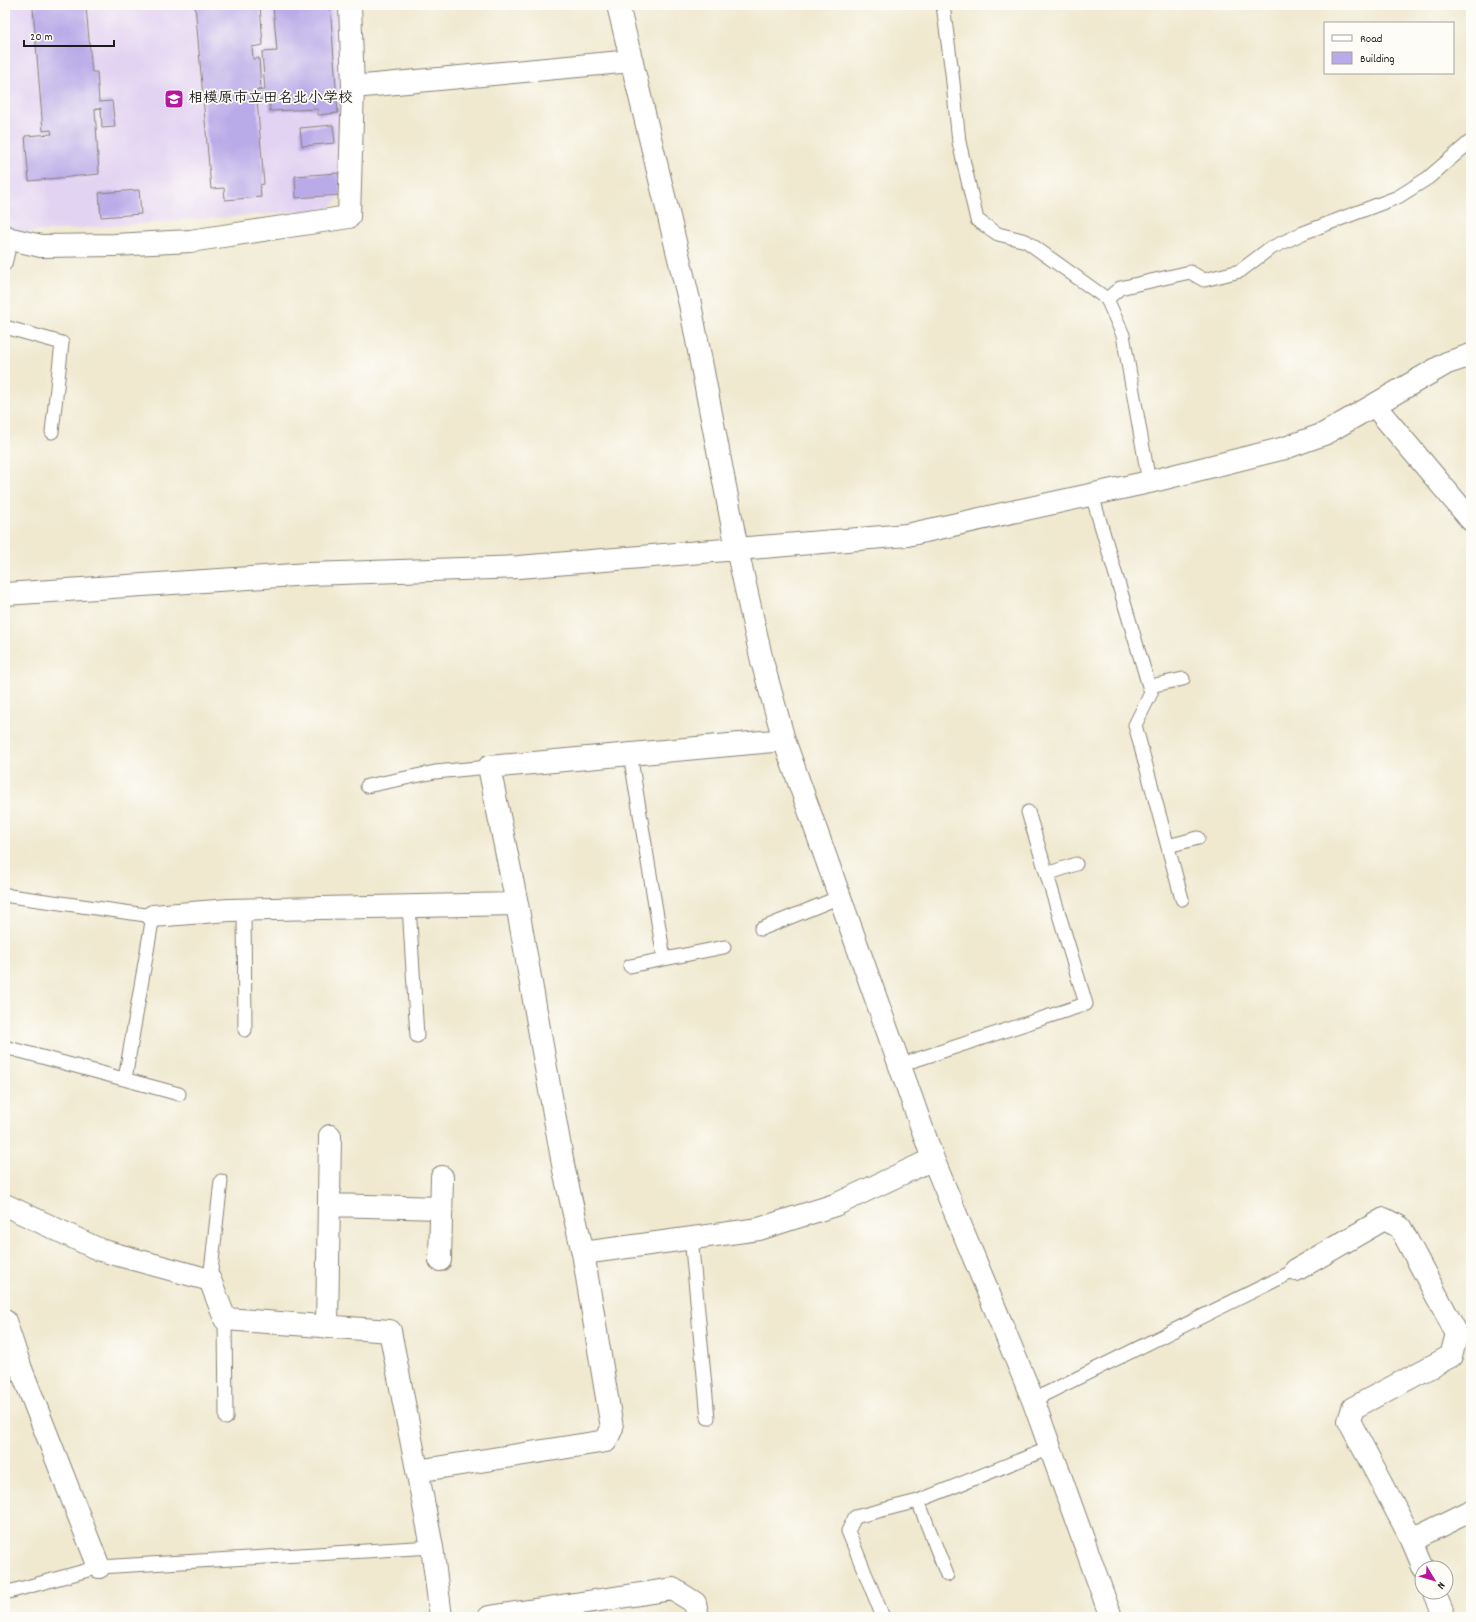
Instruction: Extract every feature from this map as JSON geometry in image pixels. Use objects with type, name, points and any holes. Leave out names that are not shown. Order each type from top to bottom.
[{"type":"street","points":[[8,237],[42,246],[114,246],[190,241],[349,216],[353,87],[350,5]]},
{"type":"street","points":[[618,5],[690,304],[736,549],[762,661],[784,740],[934,1159],[1033,1400],[1111,1617]]},
{"type":"street","points":[[353,87],[632,61]]},
{"type":"street","points":[[5,594],[309,574],[518,567],[907,535],[1149,482],[1285,448],[1324,434],[1447,363],[1471,355]]},
{"type":"street","points":[[1374,405],[1471,520]]},
{"type":"street","points":[[417,1472],[606,1441],[612,1428],[583,1253],[564,1170],[517,904],[489,767],[784,740]]},
{"type":"street","points":[[153,916],[244,910],[517,904]]},
{"type":"street","points":[[327,1326],[330,1136]]},
{"type":"street","points":[[583,1253],[691,1237],[759,1229],[836,1205],[934,1159]]},
{"type":"street","points":[[440,1260],[442,1177]]},
{"type":"street","points":[[5,1205],[100,1250],[210,1280],[225,1319],[390,1332],[432,1547],[441,1617]]},
{"type":"street","points":[[329,1205],[441,1208]]},
{"type":"street","points":[[1296,1270],[1384,1219],[1400,1226],[1457,1334],[1451,1356],[1353,1408],[1349,1421],[1412,1540],[1421,1560]]},
{"type":"street","points":[[5,1321],[21,1369],[99,1567]]},
{"type":"street","points":[[1412,1540],[1471,1511]]},
{"type":"street","points":[[489,1617],[673,1589],[695,1603],[698,1617]]},
{"type":"street","points":[[1438,1600],[1445,1617]]},
{"type":"lane","points":[[943,5],[959,142],[977,220],[998,234],[1026,241],[1107,299],[1123,335],[1149,482]]},
{"type":"lane","points":[[1107,299],[1120,288],[1190,272],[1204,280],[1240,271],[1269,249],[1303,233],[1398,197],[1428,178],[1471,141]]},
{"type":"lane","points":[[5,264],[8,237]]},
{"type":"lane","points":[[5,328],[62,343],[52,432]]},
{"type":"lane","points":[[1092,495],[1150,686],[1151,693],[1135,725],[1182,899]]},
{"type":"lane","points":[[1150,686],[1183,679]]},
{"type":"lane","points":[[630,754],[664,958]]},
{"type":"lane","points":[[367,786],[435,772],[489,767]]},
{"type":"lane","points":[[900,1066],[1086,1004],[1028,812]]},
{"type":"lane","points":[[1168,846],[1198,838]]},
{"type":"lane","points":[[1047,874],[1076,864]]},
{"type":"lane","points":[[5,894],[10,896],[153,916],[125,1079]]},
{"type":"lane","points":[[761,928],[840,897]]},
{"type":"lane","points":[[409,906],[417,1036]]},
{"type":"lane","points":[[244,910],[245,1030]]},
{"type":"lane","points":[[630,966],[724,947]]},
{"type":"lane","points":[[5,1047],[179,1094]]},
{"type":"lane","points":[[210,1280],[221,1181]]},
{"type":"lane","points":[[691,1237],[708,1418]]},
{"type":"lane","points":[[1033,1400],[1296,1270]]},
{"type":"lane","points":[[225,1319],[226,1418]]},
{"type":"lane","points":[[883,1617],[848,1531],[855,1517],[918,1501],[1050,1448]]},
{"type":"lane","points":[[918,1501],[947,1575]]},
{"type":"lane","points":[[5,1593],[99,1567],[432,1547]]},
{"type":"shaded area","name":"相模原市立田名北小学校","points":[[5,5],[342,5],[343,193],[329,209],[19,233],[5,228]]},
{"type":"building","points":[[37,5],[101,5],[86,7],[92,72],[97,72],[99,102],[112,101],[115,127],[102,128],[101,108],[95,109],[99,174],[29,181],[25,136],[52,134],[51,130],[43,131],[33,8],[37,8]]},
{"type":"building","points":[[195,5],[260,5],[263,45],[252,47],[253,59],[259,58],[261,89],[256,91],[265,90],[262,52],[277,51],[273,5],[330,5],[338,113],[318,115],[318,109],[270,111],[269,99],[257,100],[264,184],[260,185],[261,197],[225,200],[224,188],[211,189]]},
{"type":"building","points":[[333,125],[335,143],[302,146],[300,128]]},
{"type":"building","points":[[339,173],[340,195],[296,198],[295,176]]},
{"type":"building","points":[[139,190],[141,214],[101,217],[99,193]]},
{"type":"place","name":"相模原市立田名北小学校","points":[[174,99]]}]
